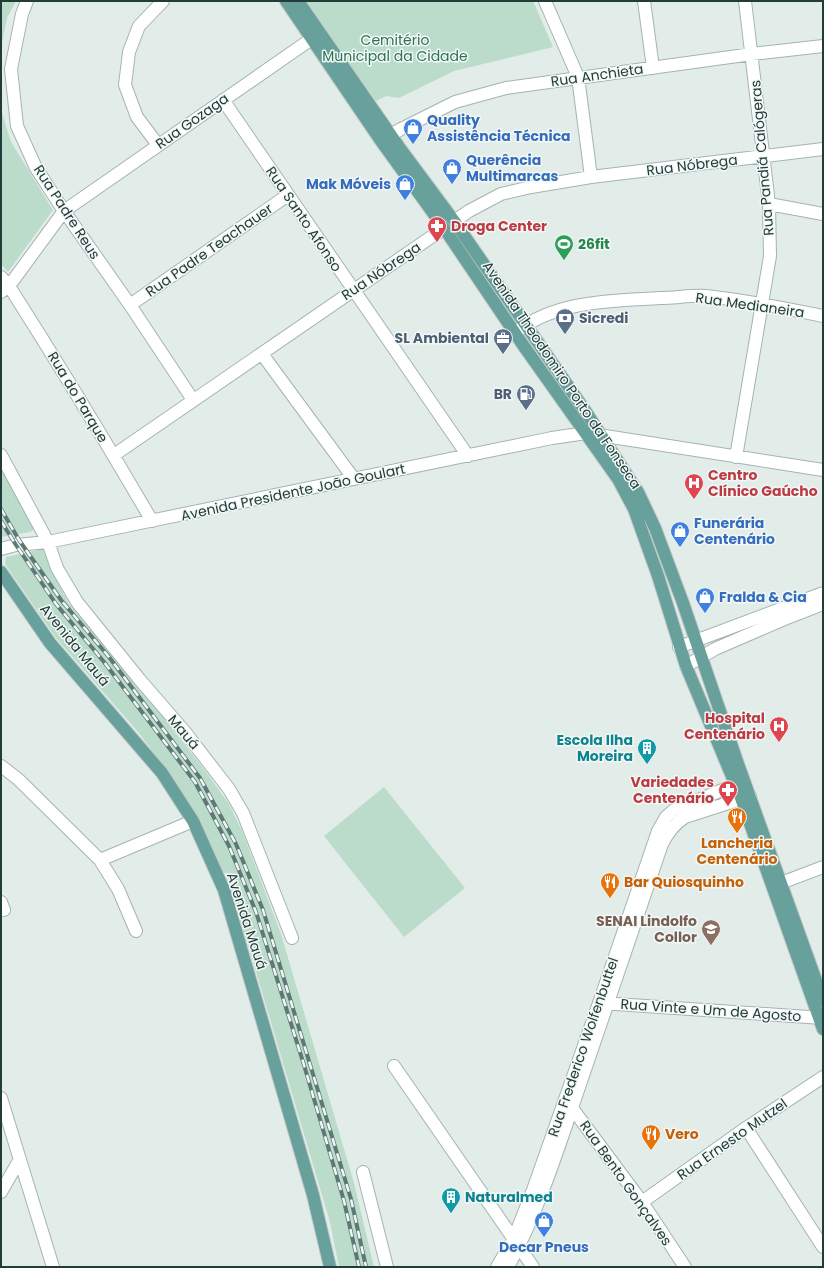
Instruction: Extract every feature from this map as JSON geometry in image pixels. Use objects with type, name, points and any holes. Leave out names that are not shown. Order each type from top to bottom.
[{"type":"main road","name":"Avenida Theodomiro Porto da Fonseca","points":[[291,2],[449,225],[482,262],[602,436],[623,476],[658,576],[686,666],[710,723],[740,783]]},
{"type":"main road","name":"Avenida Theodomiro Porto da Fonseca","points":[[449,225],[472,269],[515,333],[586,433],[623,476],[647,510],[671,570],[701,657],[722,719],[745,797],[777,884],[823,1000]]},
{"type":"main road","points":[[472,269],[482,262]]},
{"type":"main road","points":[[497,306],[507,298]]},
{"type":"main road","points":[[538,366],[548,358]]},
{"type":"main road","points":[[566,406],[577,399]]},
{"type":"main road","points":[[647,544],[659,540]]},
{"type":"main road","points":[[658,576],[671,570]]},
{"type":"main road","name":"Avenida Mauá","points":[[1,572],[50,643],[162,773],[193,821],[224,890],[313,1195],[330,1267]]},
{"type":"main road","points":[[710,723],[722,719]]},
{"type":"main road","name":"Avenida Theodomiro Porto da Fonseca","points":[[777,884],[821,1018],[823,1029]]},
{"type":"street","name":"Rua Padre Reus","points":[[27,1],[22,14],[11,69],[17,126],[36,168],[193,400]]},
{"type":"street","points":[[158,145],[137,117],[125,85],[129,52],[139,26],[163,1]]},
{"type":"street","points":[[545,1],[578,77],[591,178]]},
{"type":"street","points":[[644,1],[653,68]]},
{"type":"street","name":"Rua Pandiá Calógeras","points":[[736,457],[770,256],[769,204],[745,1]]},
{"type":"street","name":"Rua Gozaga","points":[[4,285],[64,211],[316,36]]},
{"type":"street","name":"Rua Anchieta","points":[[386,138],[455,102],[506,88],[578,77],[823,46]]},
{"type":"street","name":"Rua Santo Afonso","points":[[223,100],[468,456]]},
{"type":"street","name":"Rua Nóbrega","points":[[114,456],[193,400],[469,211],[501,194],[531,187],[591,178],[823,149]]},
{"type":"street","name":"Rua Padre Teachauer","points":[[130,305],[288,195]]},
{"type":"street","points":[[769,204],[823,214]]},
{"type":"street","name":"Rua do Parque","points":[[4,285],[53,356],[152,521]]},
{"type":"street","name":"Rua Medianeira","points":[[515,333],[525,325],[559,310],[602,301],[704,296],[763,304],[823,316]]},
{"type":"street","points":[[262,354],[354,479]]},
{"type":"street","name":"Avenida Presidente João Goulart","points":[[1,548],[48,542],[552,438],[586,433],[823,470]]},
{"type":"street","points":[[1,455],[48,542]]},
{"type":"street","name":"Mauá","points":[[48,542],[57,568],[77,602],[140,680],[185,732],[229,789],[242,813],[292,938]]},
{"type":"street","points":[[679,647],[823,593]]},
{"type":"street","points":[[686,666],[715,649],[823,604]]},
{"type":"street","points":[[1,766],[18,779],[100,860],[118,889],[136,931]]},
{"type":"street","name":"Rua Frederico Wolfenbuttel","points":[[508,1267],[516,1242],[544,1174],[604,1003],[637,906],[658,831],[666,817],[674,810],[740,783]]},
{"type":"street","name":"Rua Frederico Wolfenbuttel","points":[[637,906],[662,844],[668,832],[676,823],[685,817],[745,797]]},
{"type":"street","points":[[100,860],[193,821]]},
{"type":"street","points":[[777,884],[823,867]]},
{"type":"street","name":"Rua Vinte e Um de Agosto","points":[[604,1003],[821,1018]]},
{"type":"street","points":[[394,1066],[533,1267]]},
{"type":"street","name":"Rua Ernesto Mutzel","points":[[642,1202],[746,1128],[823,1077]]},
{"type":"street","points":[[1,1098],[53,1267]]},
{"type":"street","name":"Rua Bento Gonçalves","points":[[568,1105],[642,1202],[685,1267]]},
{"type":"street","points":[[746,1128],[823,1247]]},
{"type":"street","points":[[2,1185],[20,1159]]},
{"type":"street","points":[[363,1172],[387,1267]]},
{"type":"street","name":"Rua Frederico Wolfenbuttel","points":[[497,1267],[516,1242]]},
{"type":"green space","points":[[1,1],[16,1],[7,18],[1,48]]},
{"type":"green space","name":"Cemitério Municipal da Cidade","points":[[305,1],[533,1],[553,47],[454,71],[399,98],[386,96],[376,101],[321,26]]},
{"type":"green space","points":[[1,110],[11,142],[53,210],[8,272],[1,264]]},
{"type":"green space","points":[[1,468],[35,529],[30,532],[1,537]]},
{"type":"green space","points":[[43,549],[69,604],[162,715],[206,772],[229,804],[242,831],[281,934],[354,1183],[374,1267],[339,1267],[330,1222],[252,958],[236,913],[238,907],[227,874],[221,871],[175,782],[139,733],[56,638],[5,564],[6,557]]},
{"type":"green space","points":[[384,787],[465,888],[404,937],[324,836]]},
{"type":"railway","points":[[1,509],[19,540],[61,600],[109,657],[200,778],[236,844],[263,910],[351,1199],[366,1267]]},
{"type":"railway","points":[[1,521],[56,604],[104,662],[195,782],[229,846],[256,912],[304,1065],[344,1201],[359,1267]]},
{"type":"place","name":"Quality Assistência Técnica","points":[[413,145]]},
{"type":"place","name":"Querência Multimarcas","points":[[452,185]]},
{"type":"place","name":"Mak Móveis","points":[[405,201]]},
{"type":"place","name":"Droga Center","points":[[437,243]]},
{"type":"place","name":"26fit","points":[[564,261]]},
{"type":"place","name":"Sicredi","points":[[565,335]]},
{"type":"place","name":"SL Ambiental","points":[[503,355]]},
{"type":"place","name":"BR","points":[[526,411]]},
{"type":"place","name":"Centro Clínico Gaúcho","points":[[694,500]]},
{"type":"place","name":"Funerária Centenário","points":[[680,548]]},
{"type":"place","name":"Fralda & Cia","points":[[705,614]]},
{"type":"place","name":"Hospital Centenário","points":[[779,743]]},
{"type":"place","name":"Escola Ilha Moreira","points":[[647,765]]},
{"type":"place","name":"Variedades Centenário","points":[[728,807]]},
{"type":"place","name":"Lancheria Centenário","points":[[737,834]]},
{"type":"place","name":"Bar Quiosquinho","points":[[610,899]]},
{"type":"place","name":"SENAI Lindolfo Collor","points":[[711,946]]},
{"type":"place","name":"Vero","points":[[651,1151]]},
{"type":"place","name":"Naturalmed","points":[[451,1214]]},
{"type":"place","name":"Decar Pneus","points":[[544,1238]]}]
